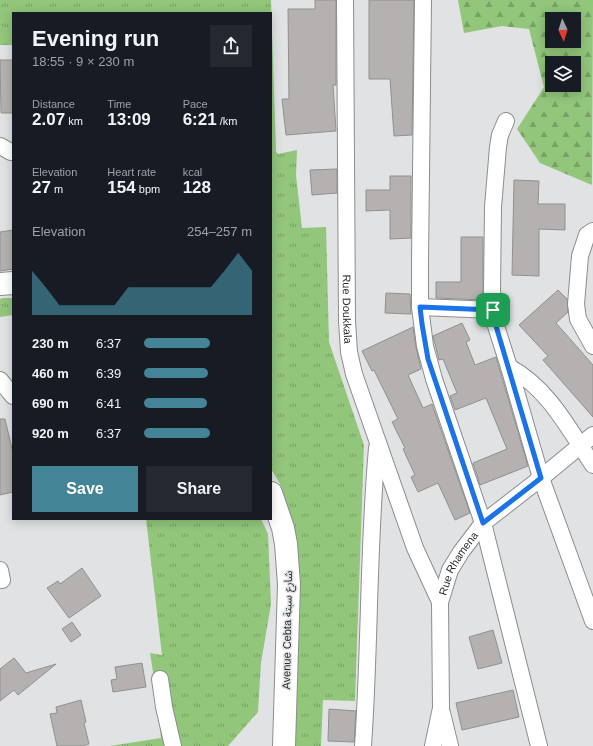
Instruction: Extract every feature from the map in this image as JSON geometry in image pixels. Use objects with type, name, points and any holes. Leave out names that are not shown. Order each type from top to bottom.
[{"type":"street","name":"Rue Doukkala","points":[[345,0],[348,342],[354,374],[377,443],[415,548],[440,602]]},
{"type":"street","points":[[423,0],[420,307],[422,324],[428,359],[483,523],[539,746]]},
{"type":"street","points":[[506,121],[498,142],[494,200],[493,310],[496,326],[541,478],[593,621]]},
{"type":"street","points":[[593,231],[587,235],[580,256],[576,304],[578,319],[593,346]]},
{"type":"street","points":[[0,284],[12,283]]},
{"type":"street","points":[[420,307],[493,310]]},
{"type":"street","points":[[509,367],[535,385],[557,410],[593,465]]},
{"type":"street","points":[[0,380],[12,395]]},
{"type":"street","name":"Rue Rhamena","points":[[433,746],[441,708],[440,602],[450,570],[461,552],[483,523],[593,435]]},
{"type":"street","points":[[363,746],[366,706],[372,497],[377,443]]},
{"type":"street","name":"Avenue Cebta شارع سبتة","points":[[272,496],[286,544],[289,584],[284,746]]},
{"type":"street","points":[[160,679],[164,707],[174,746]]},
{"type":"street","points":[[441,708],[450,746]]},
{"type":"green space","points":[[0,0],[271,0],[271,12],[12,12],[12,45],[0,45]]},
{"type":"green space","points":[[458,0],[593,0],[592,185],[540,163],[517,129],[544,87],[529,29],[502,26],[464,33]]},
{"type":"green space","points":[[272,30],[276,152],[278,154],[297,150],[296,175],[302,228],[326,227],[329,342],[364,445],[355,701],[323,700],[321,746],[291,746],[290,519],[280,484],[272,471]]},
{"type":"green space","points":[[12,298],[12,315],[0,317],[0,299]]},
{"type":"green space","points":[[146,520],[261,520],[268,534],[271,604],[261,663],[258,712],[228,746],[110,746],[161,738],[150,653],[162,655]]},
{"type":"building","points":[[315,0],[336,0],[336,85],[333,85],[336,131],[286,135],[282,99],[289,99],[288,9],[315,9]]},
{"type":"building","points":[[369,0],[414,0],[412,135],[394,136],[390,79],[369,79]]},
{"type":"building","points":[[0,60],[12,60],[12,113],[1,113]]},
{"type":"building","points":[[337,169],[337,193],[312,195],[310,170]]},
{"type":"building","points":[[390,176],[411,176],[411,238],[390,239],[390,210],[366,211],[366,190],[390,190]]},
{"type":"building","points":[[514,180],[539,181],[538,204],[565,204],[565,230],[539,229],[539,276],[512,275]]},
{"type":"building","points":[[12,230],[12,269],[0,271],[0,232]]},
{"type":"building","points":[[461,237],[483,237],[483,300],[436,298],[436,282],[461,282]]},
{"type":"building","points":[[558,290],[567,299],[568,312],[556,323],[593,365],[593,417],[543,360],[548,356],[519,325]]},
{"type":"building","points":[[386,293],[410,294],[411,314],[385,313]]},
{"type":"building","points":[[462,323],[470,340],[466,342],[475,365],[496,357],[528,466],[480,485],[473,463],[507,449],[486,398],[455,410],[450,396],[457,393],[443,359],[439,360],[433,336]]},
{"type":"building","points":[[413,327],[421,369],[408,375],[423,408],[432,404],[470,513],[455,520],[438,483],[418,492],[411,477],[415,475],[403,449],[405,448],[392,422],[398,419],[374,370],[372,371],[362,351]]},
{"type":"building","points":[[0,419],[5,419],[12,449],[12,492],[0,495]]},
{"type":"building","points":[[82,568],[101,596],[69,618],[47,588],[58,581],[60,584]]},
{"type":"building","points":[[72,622],[81,635],[71,642],[62,629]]},
{"type":"building","points":[[493,630],[502,663],[478,669],[469,637]]},
{"type":"building","points":[[14,658],[26,673],[56,664],[18,695],[14,690],[0,701],[0,669]]},
{"type":"building","points":[[142,663],[146,687],[113,692],[111,680],[117,679],[115,667]]},
{"type":"building","points":[[513,690],[519,717],[462,730],[456,703]]},
{"type":"building","points":[[81,700],[89,744],[82,746],[57,746],[50,714],[57,713],[56,707]]},
{"type":"building","points":[[329,709],[356,711],[354,742],[328,741]]},
{"type":"route","points":[[420,307],[493,310],[496,326],[541,478],[483,523],[428,359],[420,307]]}]
